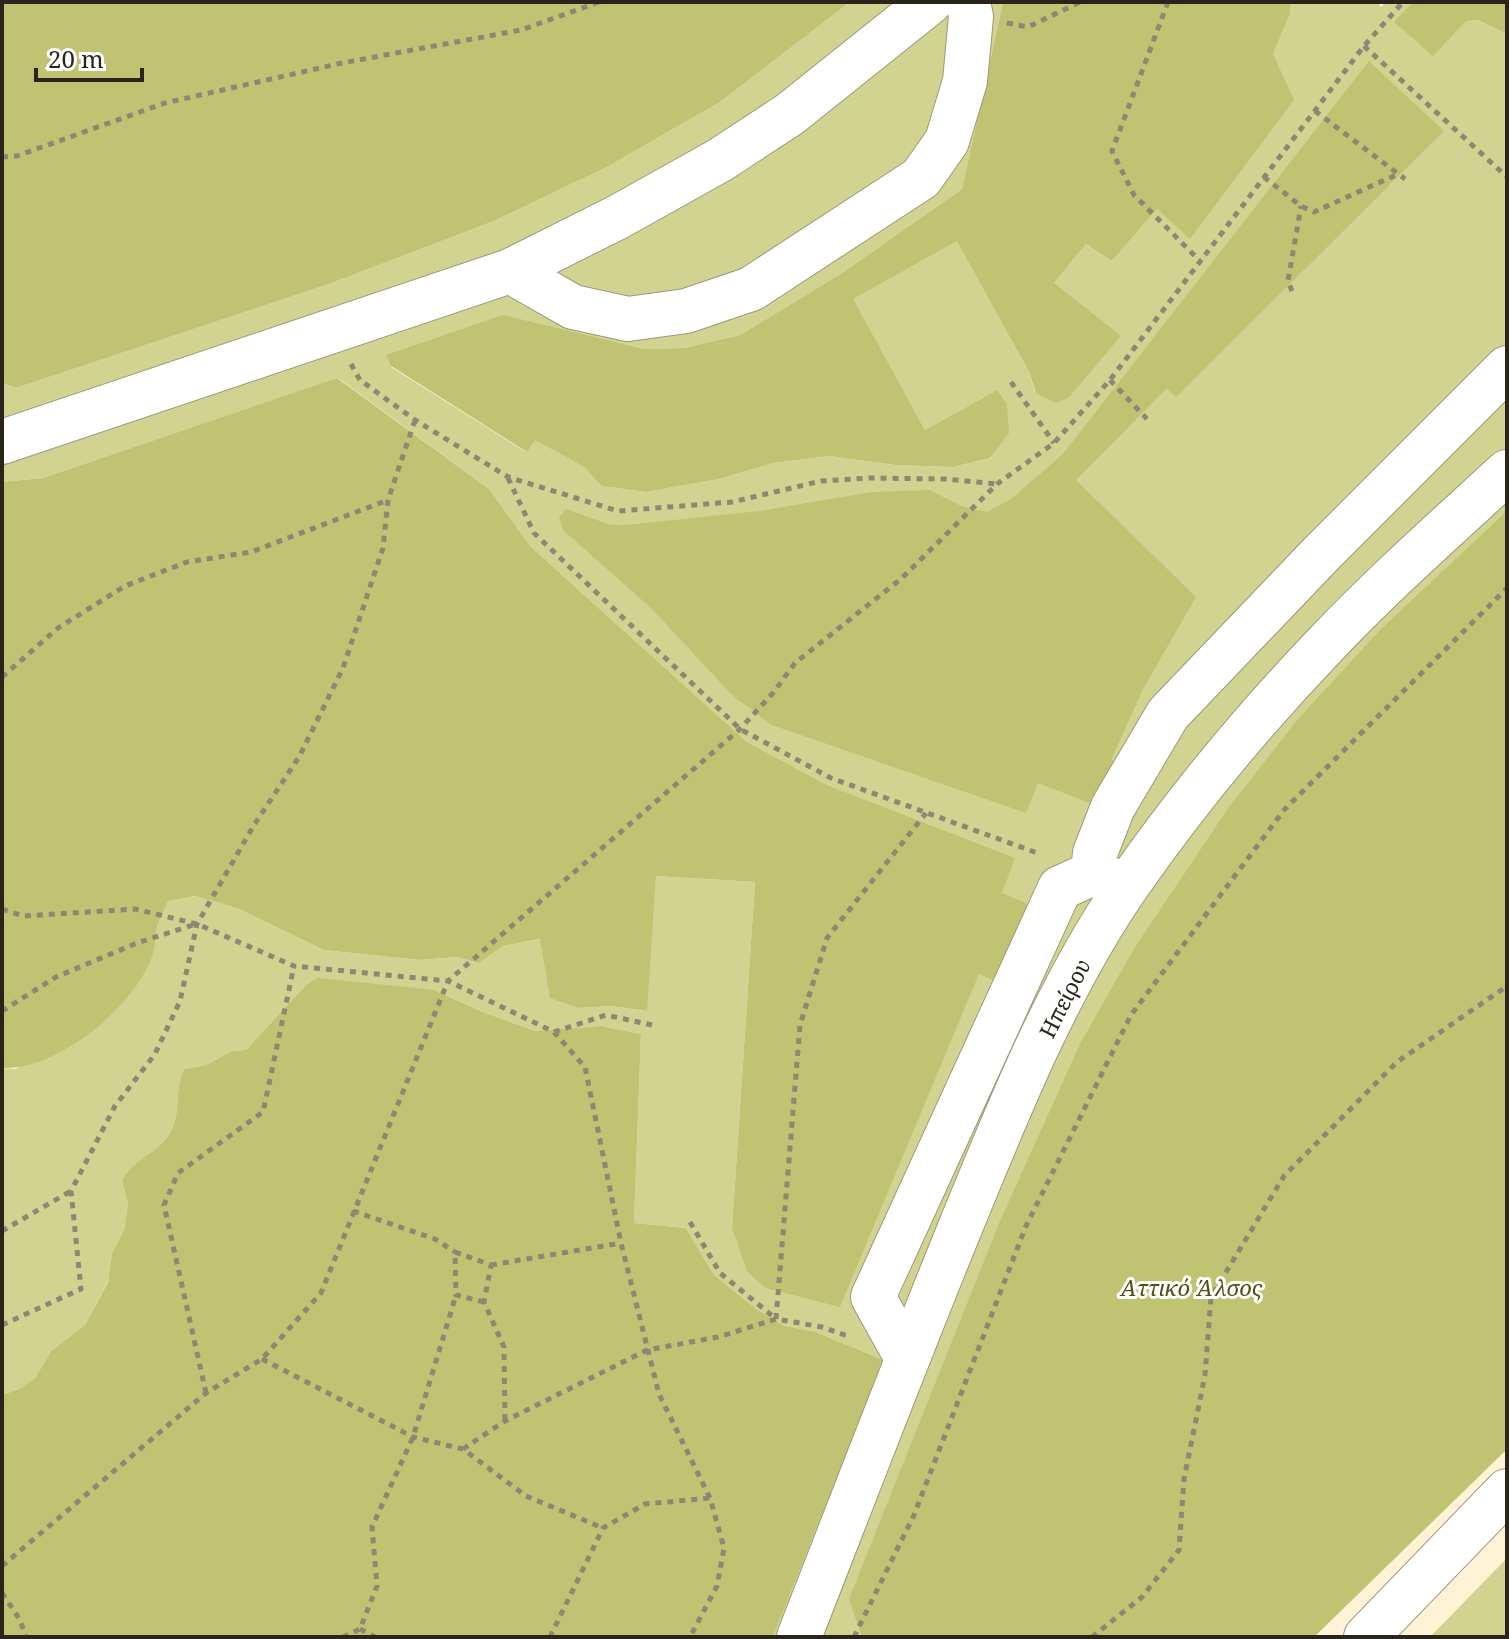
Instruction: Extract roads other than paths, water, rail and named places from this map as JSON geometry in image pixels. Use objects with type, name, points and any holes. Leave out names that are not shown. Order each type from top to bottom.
[{"type":"street","points":[[2,442],[510,271],[618,217],[720,160],[790,114],[930,2]]},
{"type":"street","points":[[510,271],[573,307],[628,319],[686,311],[751,289],[921,178],[947,141],[965,81],[970,10]]},
{"type":"street","points":[[1110,880],[1095,853],[1113,807],[1168,714],[1322,553],[1507,368]]},
{"type":"street","name":"Ηπείρου","points":[[799,1637],[992,1150],[1037,1049],[1096,936],[1110,880],[1326,644],[1507,472]]},
{"type":"street","points":[[1366,1637],[1507,1491]]},
{"type":"park label","name":"Αττικό Άλσος","points":[[1191,1287]]}]
